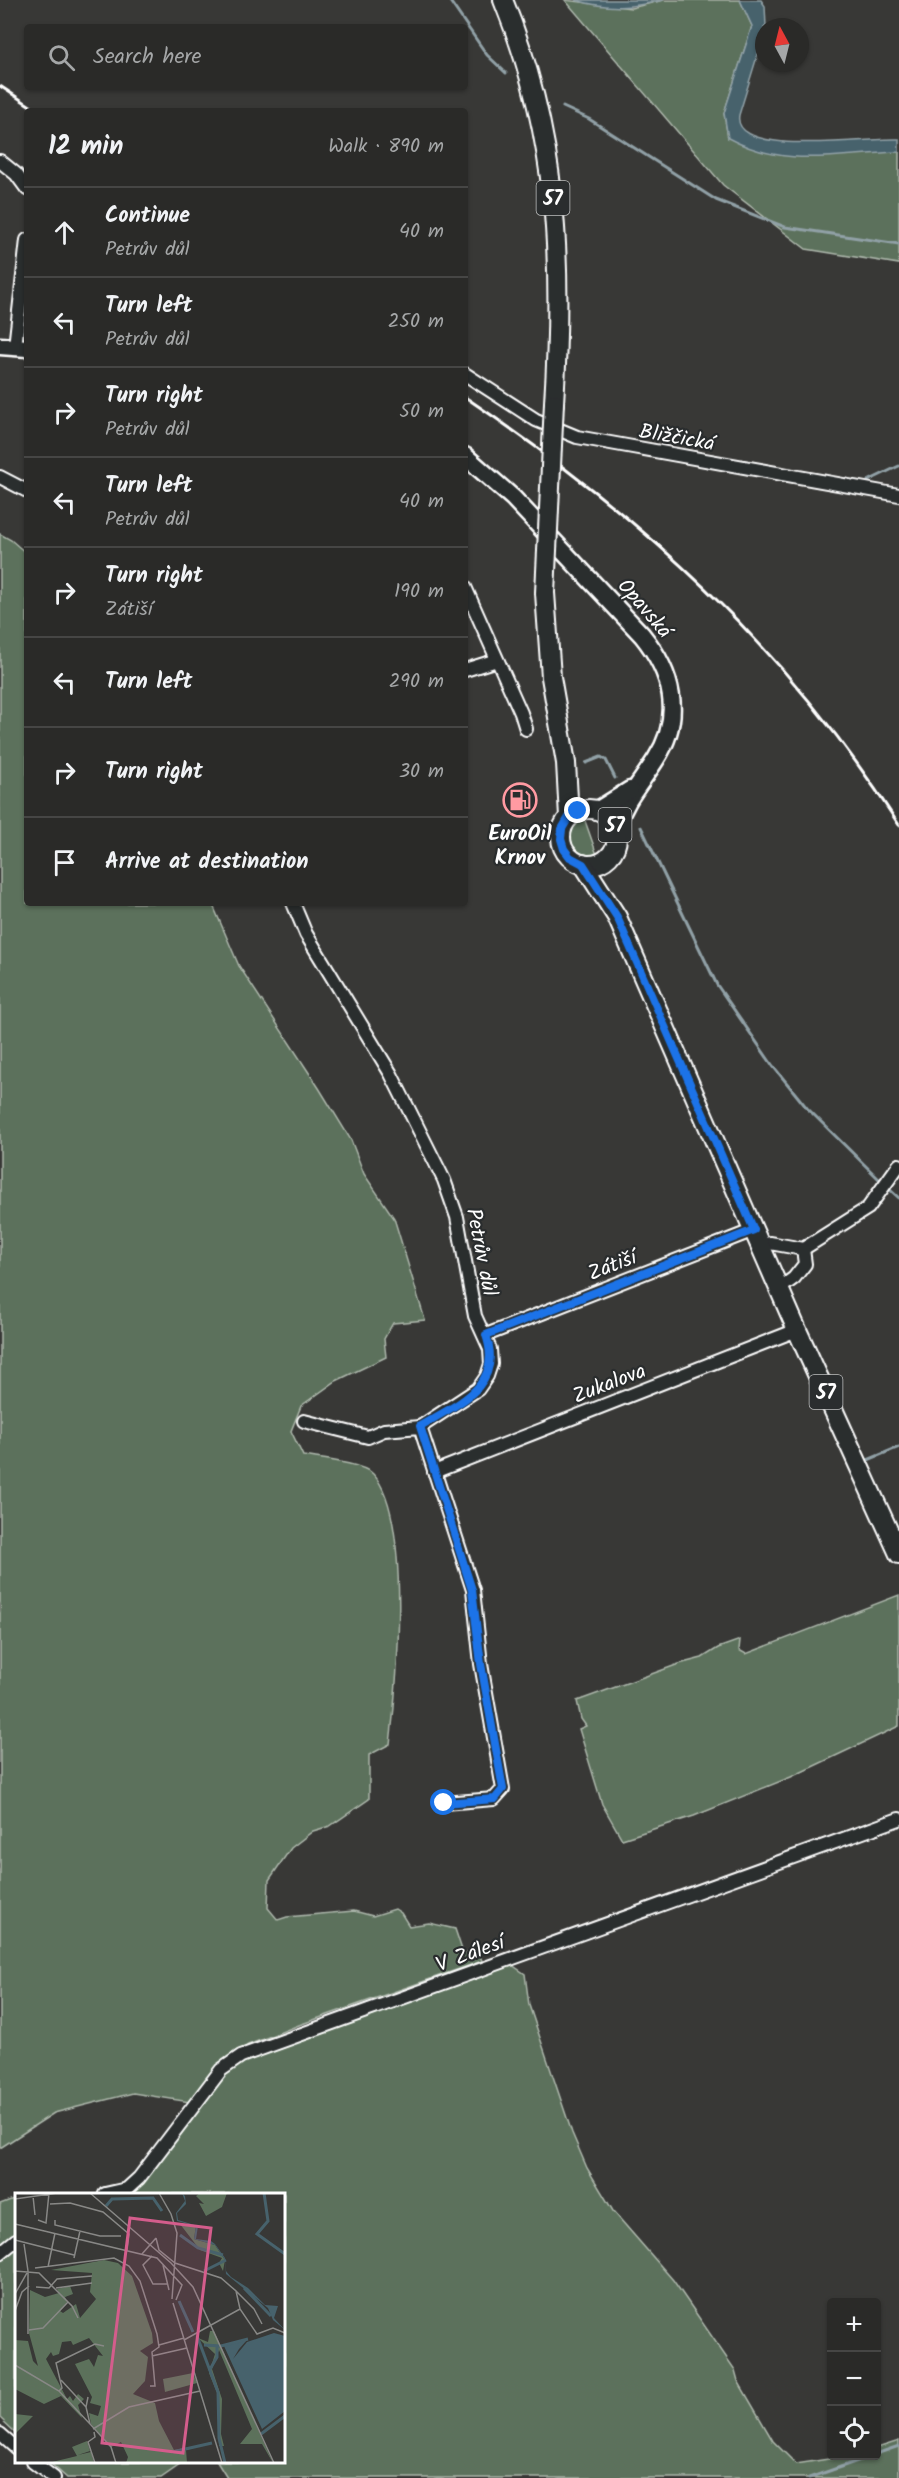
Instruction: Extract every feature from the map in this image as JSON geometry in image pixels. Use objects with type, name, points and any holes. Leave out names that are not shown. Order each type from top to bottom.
[{"type":"main road","name":"57","points":[[503,0],[534,94],[553,195],[559,278],[545,593],[551,677],[566,763],[569,817]]},
{"type":"main road","name":"Opavská","points":[[468,459],[524,510],[642,635],[661,662],[671,690],[671,724],[659,754],[635,786],[616,827]]},
{"type":"main road","name":"57","points":[[566,763],[572,771],[580,794],[596,810]]},
{"type":"main road","points":[[596,810],[612,804],[635,786]]},
{"type":"main road","name":"57","points":[[583,809],[596,810],[607,815],[616,827],[617,842],[614,851],[607,859],[598,864],[583,864],[570,857],[562,844],[562,829],[569,817],[583,809]]},
{"type":"main road","name":"57","points":[[607,859],[607,880],[617,917],[779,1289],[899,1554]]},
{"type":"main road","name":"57","points":[[583,864],[617,917]]},
{"type":"street","points":[[0,162],[16,174],[24,185]]},
{"type":"street","points":[[14,347],[24,265]]},
{"type":"street","name":"Bližčická","points":[[468,376],[536,420],[577,437],[899,495]]},
{"type":"street","points":[[0,477],[24,489]]},
{"type":"street","points":[[468,594],[526,729]]},
{"type":"street","points":[[468,669],[497,660]]},
{"type":"street","name":"Petrův důl","points":[[294,906],[306,934],[391,1074],[444,1180],[458,1217],[475,1316],[486,1335],[490,1349],[491,1364],[487,1376],[478,1389],[420,1426]]},
{"type":"street","points":[[757,1238],[770,1243],[803,1249],[868,1208],[899,1165]]},
{"type":"street","name":"Zátiší","points":[[486,1335],[757,1238]]},
{"type":"street","points":[[779,1289],[794,1278],[805,1264],[803,1249]]},
{"type":"street","name":"Zukalova","points":[[434,1472],[798,1330]]},
{"type":"street","points":[[304,1421],[368,1437],[384,1430],[420,1426],[472,1590],[481,1664],[503,1789],[495,1799],[444,1803]]},
{"type":"street","name":"V Zálesí","points":[[109,2193],[127,2189],[139,2178],[221,2070],[241,2056],[899,1819]]},
{"type":"street","points":[[0,2253],[15,2241]]},
{"type":"street","points":[[0,2434],[15,2447]]},
{"type":"street","points":[[34,2463],[54,2478]]},
{"type":"green space","points":[[565,0],[631,8],[664,0],[740,0],[752,26],[724,113],[728,138],[899,152],[899,264],[806,249],[723,185]]},
{"type":"green space","points":[[0,534],[24,551],[24,906],[213,906],[239,966],[351,1140],[364,1174],[394,1218],[425,1320],[393,1323],[384,1339],[386,1357],[336,1381],[301,1406],[291,1431],[303,1456],[350,1464],[367,1470],[373,1474],[385,1495],[393,1526],[397,1563],[398,1645],[390,1744],[369,1755],[369,1799],[330,1826],[313,1831],[291,1848],[269,1880],[268,1908],[278,1920],[287,1917],[354,1911],[373,1916],[395,1909],[401,1913],[409,1926],[429,1923],[455,1929],[463,1953],[478,1950],[482,1961],[248,2045],[215,2070],[190,2102],[133,2093],[54,2113],[0,2148]]},
{"type":"green space","points":[[584,818],[597,855],[584,855],[572,844],[573,826]]},
{"type":"green space","points":[[899,1595],[899,1726],[791,1777],[694,1816],[622,1839],[602,1804],[579,1729],[586,1726],[581,1719],[577,1701],[679,1664],[702,1658],[718,1648],[740,1640],[739,1650],[746,1654]]},
{"type":"green space","points":[[512,1965],[525,1974],[529,2005],[572,2133],[587,2168],[613,2211],[673,2280],[735,2370],[738,2381],[773,2441],[796,2464],[827,2459],[881,2460],[881,2447],[899,2441],[899,2478],[227,2478],[218,2463],[285,2463],[285,2193],[120,2193],[133,2190],[175,2141],[220,2079],[236,2065]]},
{"type":"green space","points":[[15,2198],[15,2432],[0,2418],[0,2204]]},
{"type":"green space","points":[[50,2463],[183,2463],[161,2478],[67,2478]]},
{"type":"water","points":[[575,0],[664,0],[620,7]]},
{"type":"water","points":[[740,0],[761,0],[765,6],[766,18],[755,18],[755,63],[739,115],[743,129],[757,137],[806,143],[899,139],[899,152],[833,157],[791,157],[749,148],[728,138],[724,113],[752,26]]},
{"type":"waterway","points":[[449,0],[466,24]]},
{"type":"waterway","points":[[468,28],[487,55],[506,73]]},
{"type":"waterway","points":[[563,107],[589,119],[716,200],[785,227],[899,244]]},
{"type":"waterway","points":[[868,481],[899,466]]},
{"type":"waterway","points":[[586,763],[601,757],[606,760],[615,778]]},
{"type":"waterway","points":[[641,827],[717,985],[773,1066],[807,1108],[882,1182]]},
{"type":"waterway","points":[[887,1187],[899,1198]]},
{"type":"waterway","points":[[863,1462],[899,1447]]},
{"type":"waterway","points":[[881,2452],[899,2446]]},
{"type":"waterway","points":[[809,2478],[861,2460]]},
{"type":"railway","points":[[0,86],[33,108]]},
{"type":"railway","points":[[468,399],[591,489],[705,588],[758,642],[807,699],[855,760],[899,825]]},
{"type":"place","name":"EuroOil Krnov","points":[[520,800]]},
{"type":"route","points":[[444,1803],[495,1799],[503,1789],[481,1664],[477,1611],[459,1543],[420,1426],[478,1389],[487,1376],[491,1364],[486,1335],[754,1230],[617,917],[583,864],[570,857],[564,849],[561,839],[562,829],[569,817],[578,811]]}]
